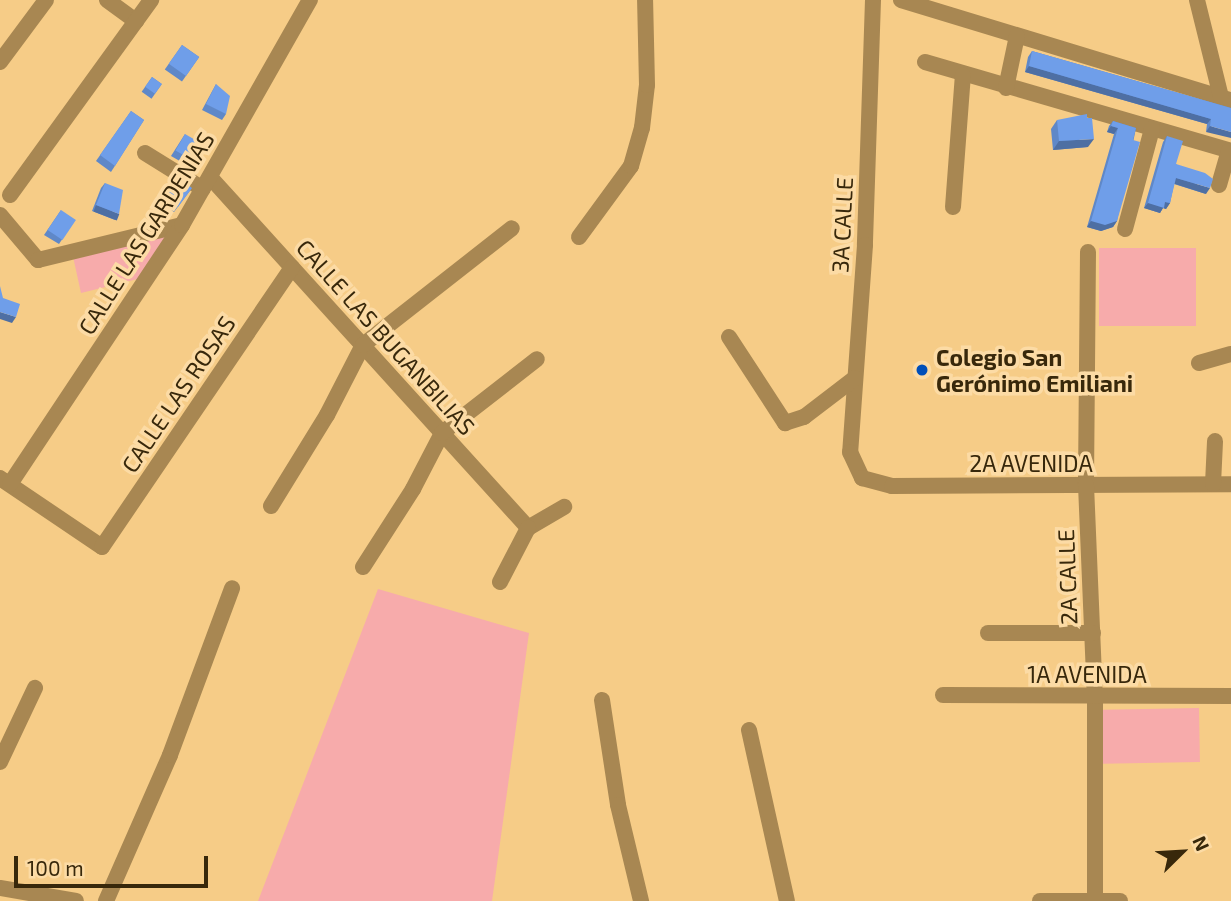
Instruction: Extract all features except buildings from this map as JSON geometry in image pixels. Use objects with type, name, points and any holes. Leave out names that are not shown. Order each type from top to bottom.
[{"type":"street","points":[[0,62],[46,0]]},
{"type":"street","points":[[107,0],[136,21]]},
{"type":"street","points":[[9,195],[150,0]]},
{"type":"street","name":"CALLE LAS GARDENIAS","points":[[5,481],[183,225],[310,0]]},
{"type":"street","points":[[579,237],[631,166],[642,128],[647,85],[645,0]]},
{"type":"street","name":"3A CALLE","points":[[850,452],[865,244],[873,0]]},
{"type":"street","points":[[901,0],[1226,98]]},
{"type":"street","points":[[1197,0],[1226,98]]},
{"type":"street","points":[[1006,88],[1017,36]]},
{"type":"street","points":[[925,62],[1006,88],[1230,151],[1219,185]]},
{"type":"street","points":[[953,207],[963,75]]},
{"type":"street","points":[[1125,229],[1152,129]]},
{"type":"street","name":"CALLE LAS BUGANBILIAS","points":[[145,153],[207,183],[292,267],[528,528]]},
{"type":"street","points":[[0,215],[38,260],[183,225]]},
{"type":"street","points":[[271,506],[327,415],[363,345],[512,228]]},
{"type":"street","name":"2A CALLE","points":[[1087,900],[1095,697],[1086,485],[1088,252]]},
{"type":"street","name":"CALLE LAS ROSAS","points":[[5,481],[102,547],[292,267]]},
{"type":"street","points":[[729,337],[785,423],[804,417],[855,379]]},
{"type":"street","points":[[1199,363],[1231,354]]},
{"type":"street","points":[[363,567],[413,489],[442,433],[537,359]]},
{"type":"street","points":[[1213,484],[1215,441]]},
{"type":"street","name":"2A AVENIDA","points":[[850,452],[862,478],[874,484],[1231,484]]},
{"type":"street","points":[[500,582],[528,528],[564,507]]},
{"type":"street","points":[[106,901],[170,755],[232,588]]},
{"type":"street","points":[[988,632],[1093,633]]},
{"type":"street","points":[[0,762],[35,688]]},
{"type":"street","name":"1A AVENIDA","points":[[943,695],[1231,696]]},
{"type":"street","points":[[602,699],[618,805],[640,901]]},
{"type":"street","points":[[748,730],[787,901]]},
{"type":"street","points":[[0,888],[76,901]]},
{"type":"street","points":[[1040,901],[1120,901]]},
{"type":"shaded area","points":[[182,225],[150,276],[81,293],[72,252]]},
{"type":"shaded area","points":[[1099,248],[1196,248],[1196,326],[1099,326]]},
{"type":"shaded area","points":[[378,589],[529,633],[492,901],[258,901]]},
{"type":"shaded area","points":[[1199,708],[1200,762],[1103,764],[1102,710]]},
{"type":"place","name":"Colegio San Gerónimo Emiliani","points":[[922,370]]}]
